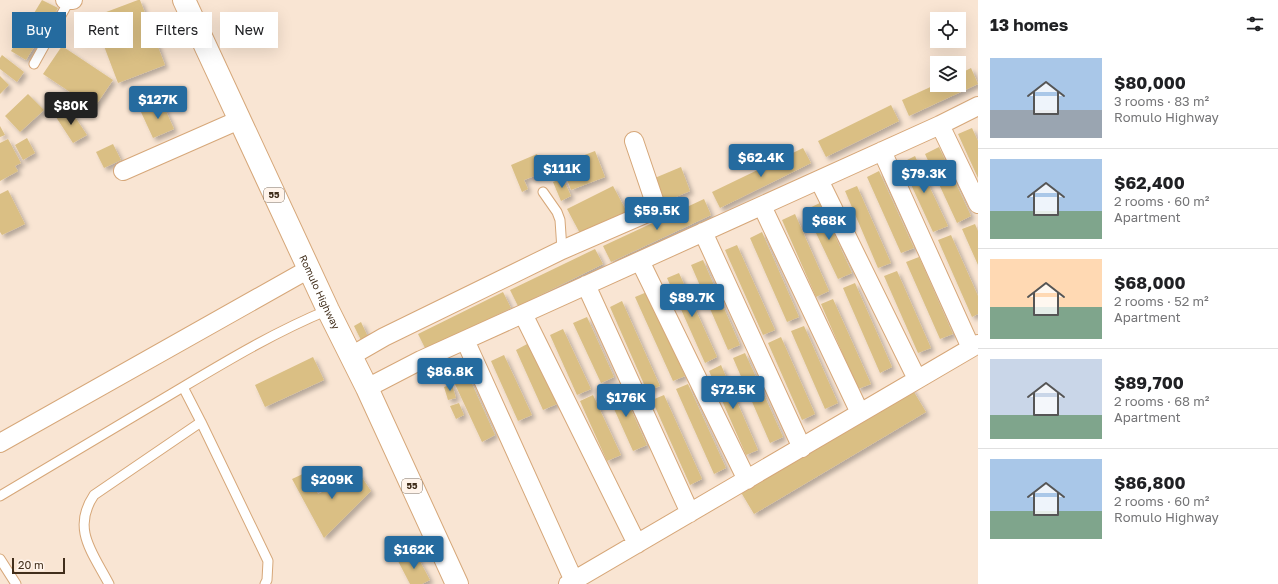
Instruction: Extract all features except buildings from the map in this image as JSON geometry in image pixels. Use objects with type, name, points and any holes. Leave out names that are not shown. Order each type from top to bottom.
[{"type":"highway","name":"Romulo Highway","points":[[184,0],[328,310],[367,388],[457,584]]},
{"type":"street","points":[[367,388],[421,360],[940,125],[978,106]]},
{"type":"street","points":[[124,171],[240,120]]},
{"type":"street","points":[[940,125],[978,204]]},
{"type":"street","points":[[351,356],[384,337],[562,250],[654,210],[655,202],[634,141]]},
{"type":"street","points":[[465,340],[571,582],[975,346],[882,151]]},
{"type":"street","points":[[819,180],[917,380]]},
{"type":"street","points":[[762,206],[860,413]]},
{"type":"street","points":[[703,232],[802,448]]},
{"type":"street","points":[[640,261],[747,480]]},
{"type":"street","points":[[0,443],[309,269]]},
{"type":"street","points":[[586,285],[690,513]]},
{"type":"street","points":[[523,314],[637,544]]},
{"type":"lane","points":[[34,64],[69,0]]},
{"type":"lane","points":[[543,192],[557,212],[560,220],[562,250]]},
{"type":"lane","points":[[0,496],[250,348],[303,320],[328,310]]},
{"type":"lane","points":[[183,387],[268,561],[267,580],[265,584]]},
{"type":"lane","points":[[109,584],[85,539],[83,526],[88,504],[94,495],[201,422]]},
{"type":"lane","points":[[0,559],[16,584]]}]
